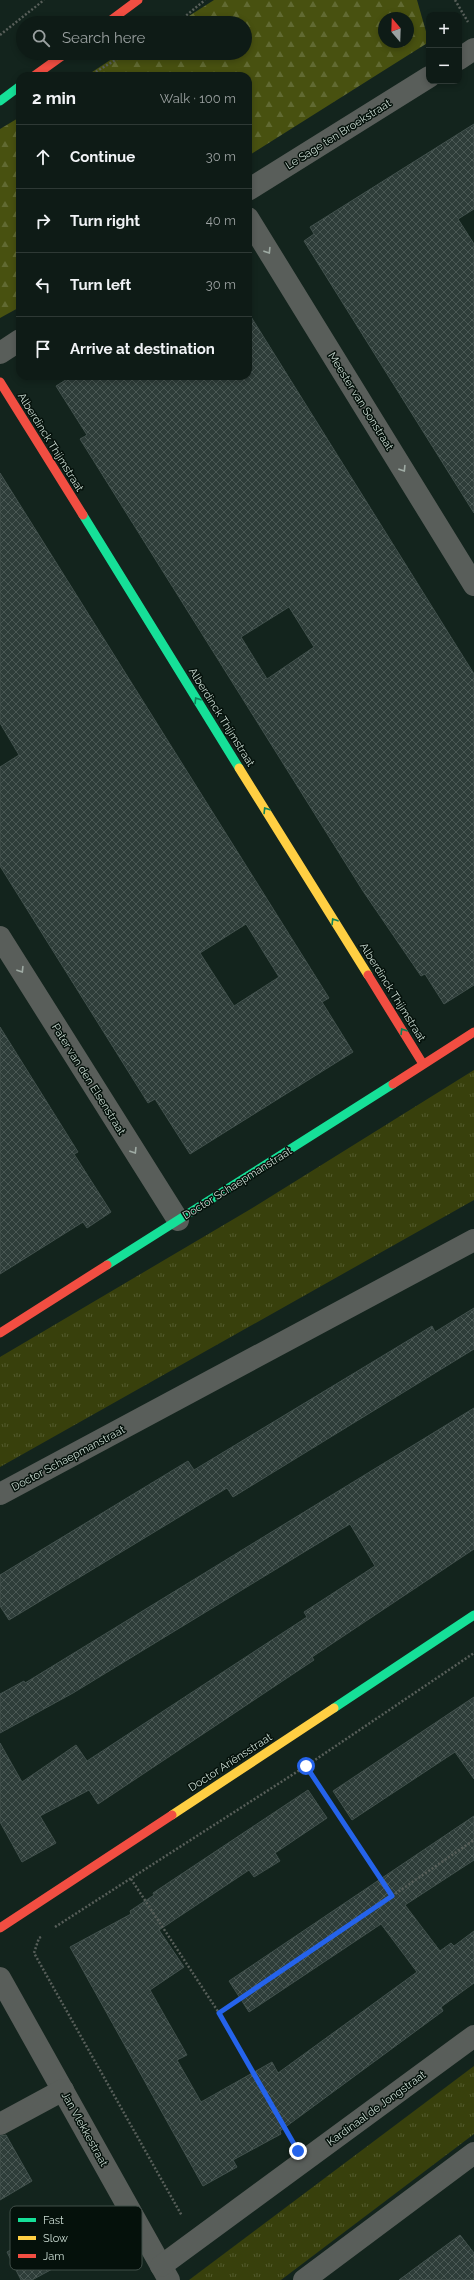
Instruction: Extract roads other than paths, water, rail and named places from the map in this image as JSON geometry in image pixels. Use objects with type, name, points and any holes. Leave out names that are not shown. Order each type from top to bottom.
[{"type":"street","points":[[111,16],[124,0]]},
{"type":"street","points":[[116,16],[138,0]]},
{"type":"street","points":[[462,57],[474,49]]},
{"type":"street","points":[[40,72],[56,60]]},
{"type":"street","name":"Le Sage ten Broekstraat","points":[[252,188],[426,79]]},
{"type":"street","points":[[0,101],[16,89]]},
{"type":"street","name":"Meester van Sonstraat","points":[[252,224],[474,585]]},
{"type":"street","points":[[0,353],[16,343]]},
{"type":"street","name":"Alberdinck Thijmstraat","points":[[0,382],[423,1064]]},
{"type":"street","name":"Pater van den Elsenstraat","points":[[0,937],[178,1220]]},
{"type":"street","name":"Doctor Schaepmanstraat","points":[[0,1333],[474,1032]]},
{"type":"street","name":"Doctor Schaepmanstraat","points":[[0,1494],[474,1240]]},
{"type":"street","name":"Doctor Ariënsstraat","points":[[0,1928],[474,1615]]},
{"type":"street","name":"Jan Vlekkestraat","points":[[0,1978],[128,2206]]},
{"type":"street","name":"Kardinaal de Jongstraat","points":[[165,2273],[474,2036]]},
{"type":"street","points":[[0,2124],[63,2090]]},
{"type":"street","points":[[304,2280],[474,2152]]},
{"type":"street","name":"Jan Vlekkestraat","points":[[142,2232],[165,2273]]}]
